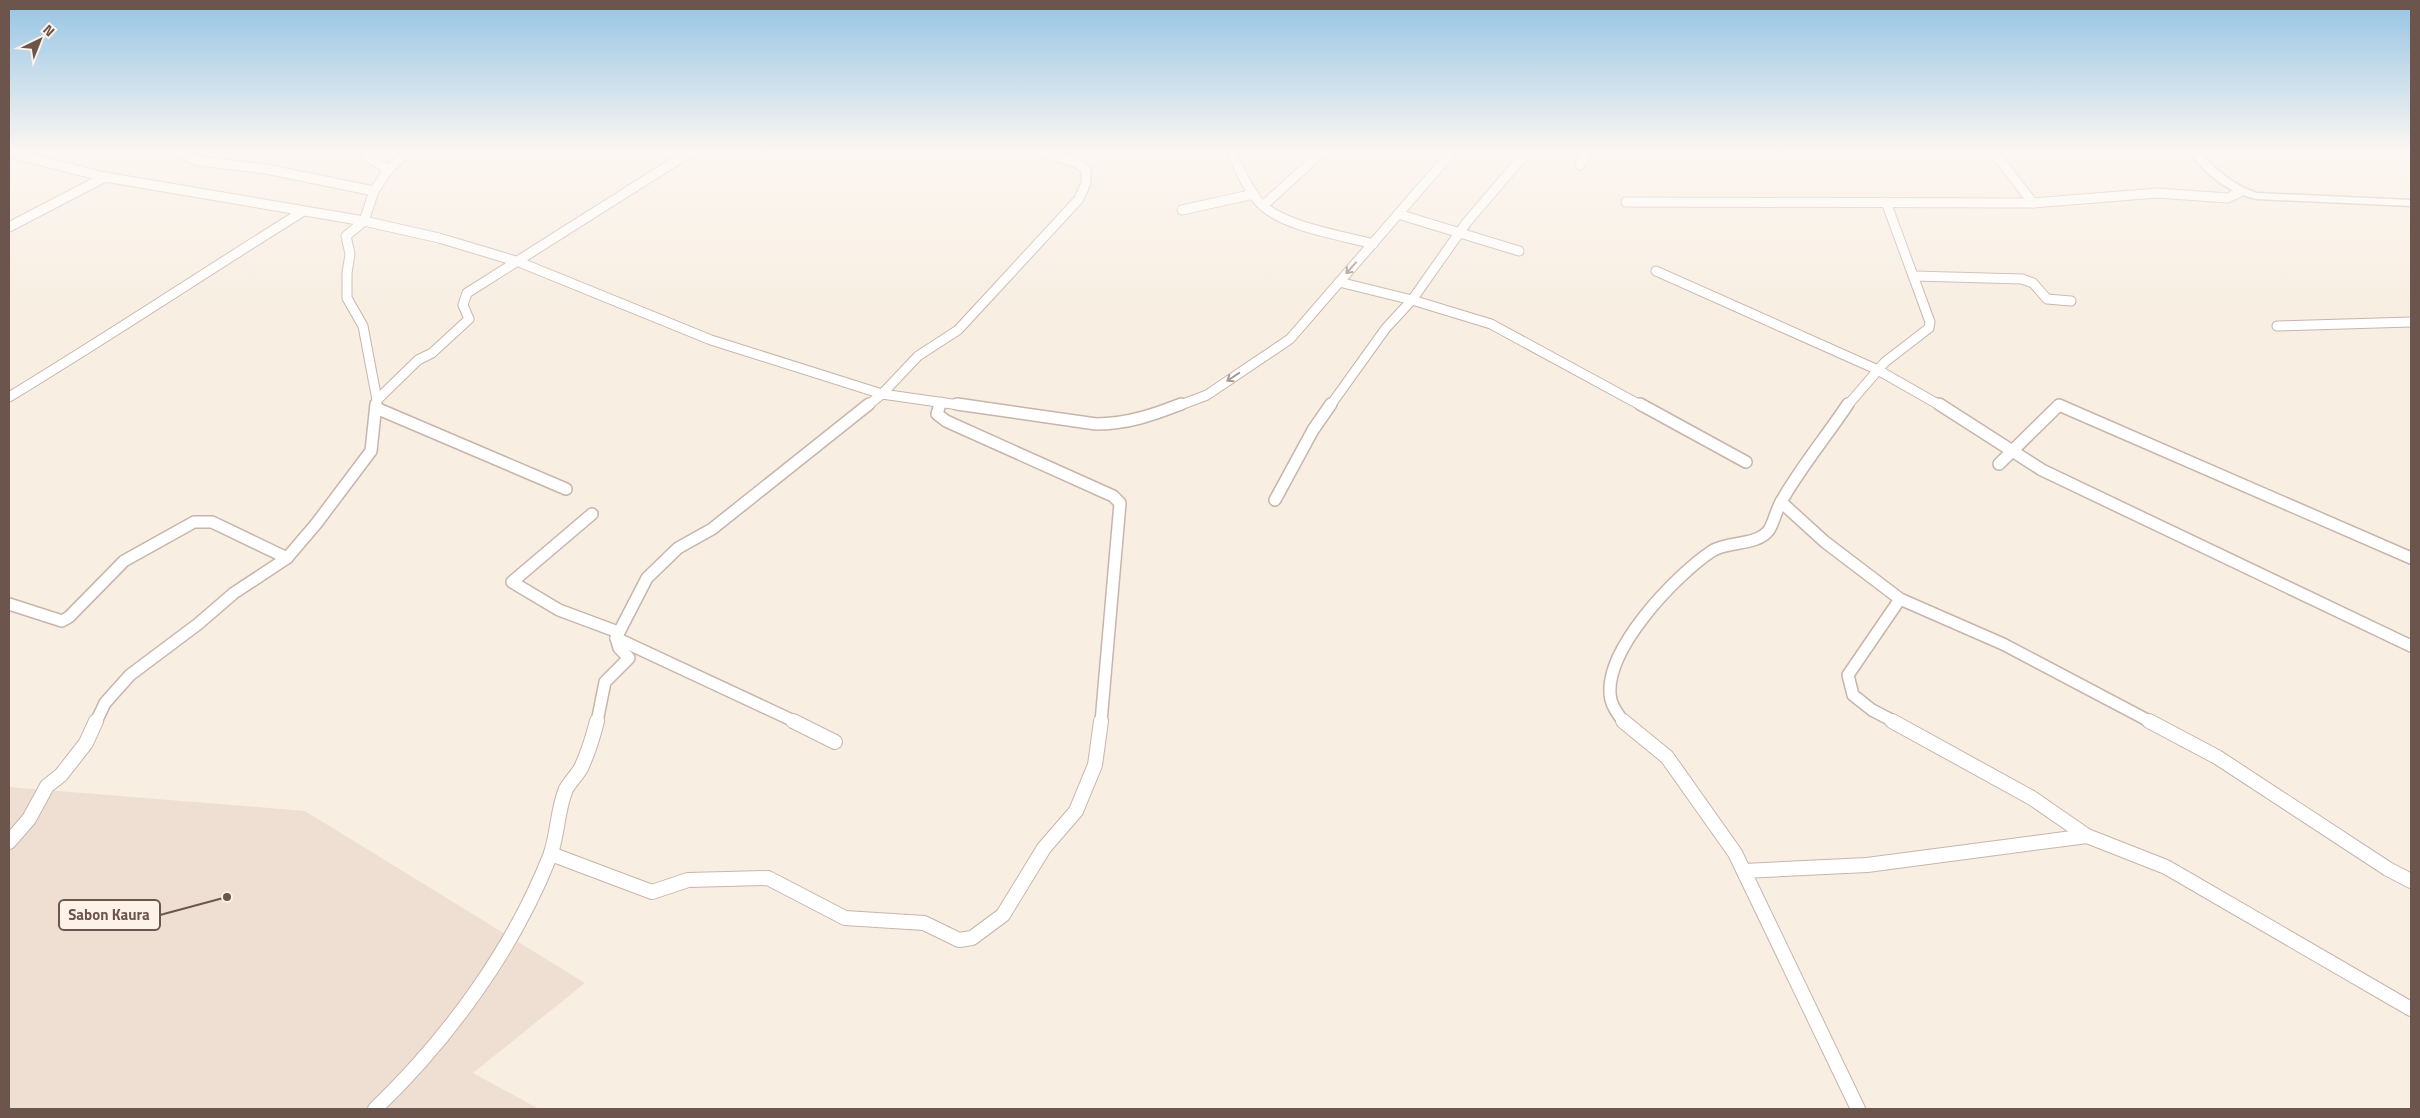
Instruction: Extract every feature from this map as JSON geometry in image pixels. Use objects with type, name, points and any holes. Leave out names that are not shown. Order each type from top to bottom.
[{"type":"street","points":[[9,227],[53,204]]},
{"type":"street","points":[[258,204],[364,221],[439,238],[519,262],[711,340],[882,394],[1096,424],[1117,424],[1147,417],[1207,395],[1290,339],[1407,204]]},
{"type":"street","points":[[9,842],[28,818],[47,786],[61,775],[86,743],[106,703],[130,675],[198,624],[234,593],[287,558],[367,458],[373,442],[373,423],[377,404],[363,326],[347,298],[347,273],[350,254],[346,236],[364,221],[370,204]]},
{"type":"street","points":[[377,404],[418,360],[432,353],[469,319],[463,305],[467,293],[609,204]]},
{"type":"street","points":[[375,1109],[418,1064],[482,982],[516,930],[552,854],[566,790],[581,768],[592,739],[599,718],[605,682],[629,658],[619,648],[617,635],[647,578],[678,548],[712,529],[882,394],[918,356],[958,330],[1074,204]]},
{"type":"street","points":[[1182,210],[1208,204]]},
{"type":"street","points":[[1275,500],[1313,430],[1346,382],[1386,328],[1412,300],[1459,233],[1483,204]]},
{"type":"street","points":[[1858,1109],[1735,853],[1667,757],[1628,727],[1617,713],[1612,700],[1610,682],[1616,660],[1654,603],[1714,550],[1757,538],[1768,531],[1781,502],[1854,396],[1878,370],[1929,328],[1930,322],[1887,204]]},
{"type":"street","points":[[1264,205],[1291,219],[1373,244]]},
{"type":"street","points":[[9,396],[102,341],[229,257],[302,212]]},
{"type":"street","points":[[1398,214],[1519,251]]},
{"type":"street","points":[[1656,271],[1878,370],[1938,404],[2042,470],[2411,646]]},
{"type":"street","points":[[1914,276],[2022,280],[2033,283],[2047,299],[2071,301]]},
{"type":"street","points":[[1339,282],[1412,300],[1491,324],[1746,462]]},
{"type":"street","points":[[2277,326],[2411,322]]},
{"type":"street","points":[[552,854],[652,892],[688,880],[768,878],[845,918],[924,923],[958,940],[972,938],[1003,915],[1044,848],[1076,811],[1095,765],[1103,708],[1120,503],[1113,496],[946,421],[937,414],[941,402]]},
{"type":"street","points":[[377,404],[566,489]]},
{"type":"street","points":[[1999,464],[2010,451],[2059,405],[2411,558]]},
{"type":"street","points":[[1781,502],[1826,542],[1900,599],[2002,644],[2217,757],[2411,881]]},
{"type":"street","points":[[592,514],[512,582],[560,610],[617,635],[687,673],[767,707],[835,742]]},
{"type":"street","points":[[9,604],[62,621],[124,561],[194,522],[212,522],[287,558]]},
{"type":"street","points":[[1900,599],[1848,675],[1853,695],[1872,710],[2032,798],[2087,836],[2166,867],[2411,1009]]},
{"type":"street","points":[[1744,871],[1867,865],[2087,836]]},
{"type":"shaded area","points":[[9,787],[305,811],[585,983],[473,1073],[539,1109],[9,1109]]},
{"type":"place","name":"Sabon Kaura","points":[[227,897]]}]
